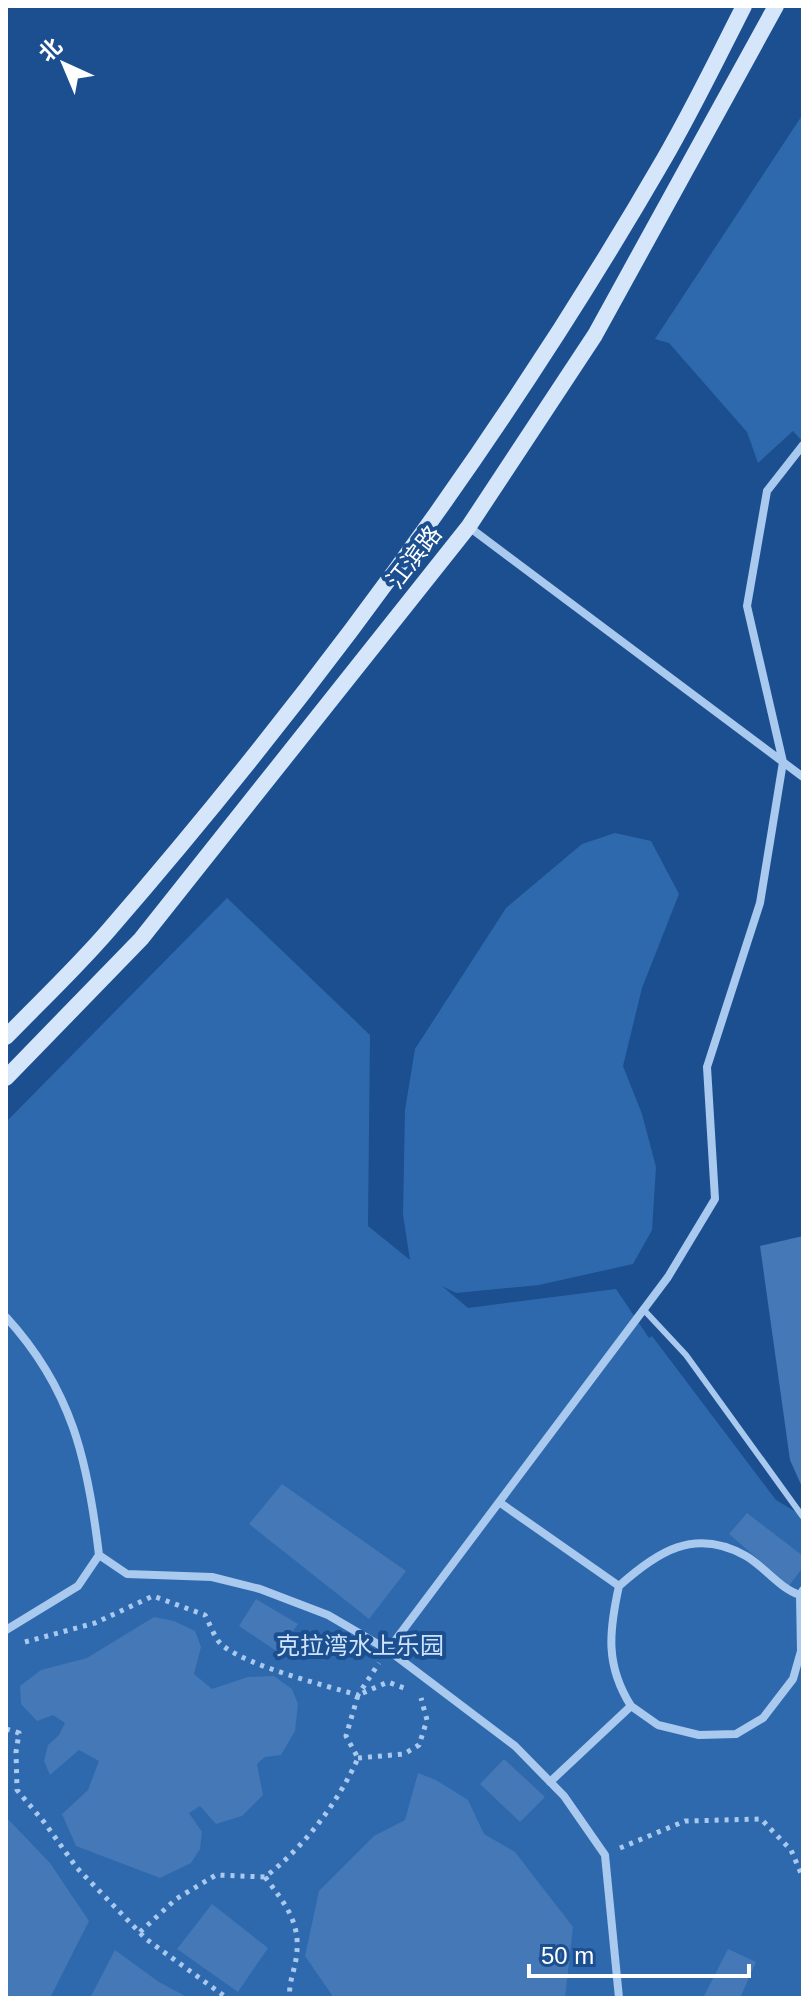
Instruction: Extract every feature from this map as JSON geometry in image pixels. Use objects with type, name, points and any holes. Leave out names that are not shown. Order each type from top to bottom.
[{"type":"main road","name":"江滨路","points":[[6,1037],[107,933],[291,710],[378,596],[512,406],[664,158],[744,6]]},
{"type":"main road","name":"江滨路","points":[[6,1078],[141,939],[469,526],[595,335],[776,6]]},
{"type":"street","points":[[388,1650],[668,1277],[715,1199],[707,1067],[760,903],[783,762],[747,606],[767,491],[803,445]]},
{"type":"street","points":[[469,526],[803,777]]},
{"type":"street","points":[[6,1317],[33,1346],[58,1390],[78,1436],[92,1493],[99,1555],[78,1586],[6,1630]]},
{"type":"street","points":[[499,1502],[619,1586]]},
{"type":"street","points":[[713,1543],[746,1556],[791,1592],[802,1593],[801,1651],[793,1679],[763,1718],[736,1734],[699,1735],[658,1725],[631,1706],[618,1687],[611,1656],[610,1628],[619,1586],[648,1561],[678,1545],[713,1543]]},
{"type":"street","points":[[99,1555],[127,1574],[212,1577],[260,1589],[328,1615],[388,1650],[515,1746],[564,1796],[605,1855],[619,1998]]},
{"type":"street","points":[[550,1782],[631,1706]]},
{"type":"lane","points":[[643,1309],[686,1355],[803,1517]]},
{"type":"path","points":[[12,1646],[95,1623],[153,1596],[205,1615],[221,1645],[251,1660],[358,1695],[388,1682],[409,1689]]},
{"type":"path","points":[[358,1758],[346,1736],[358,1695],[388,1650]]},
{"type":"path","points":[[358,1758],[404,1754],[419,1745],[427,1720],[420,1693]]},
{"type":"path","points":[[6,1729],[19,1733],[17,1790],[77,1868],[140,1932],[227,1998]]},
{"type":"path","points":[[140,1932],[176,1899],[216,1875],[265,1877],[286,1861],[344,1789],[358,1758]]},
{"type":"path","points":[[605,1855],[685,1821],[761,1819],[791,1850],[803,1878]]},
{"type":"path","points":[[265,1877],[297,1927],[297,1957],[290,1998]]},
{"type":"green space","points":[[803,114],[803,442],[793,431],[758,463],[747,432],[669,343],[655,339]]},
{"type":"green space","name":"克拉湾水上乐园","points":[[615,833],[651,841],[679,894],[642,988],[623,1066],[642,1114],[656,1167],[652,1230],[633,1264],[539,1285],[456,1293],[442,1286],[468,1308],[616,1289],[649,1338],[652,1336],[776,1500],[803,1516],[803,1998],[6,1998],[6,1122],[227,898],[370,1035],[368,1226],[410,1260],[403,1215],[405,1110],[415,1049],[506,908],[582,844]]},
{"type":"building","points":[[803,1236],[803,1489],[790,1460],[760,1246]]},
{"type":"building","points":[[282,1484],[406,1571],[369,1619],[249,1524]]},
{"type":"building","points":[[747,1513],[803,1556],[803,1567],[789,1586],[729,1534]]},
{"type":"building","points":[[256,1599],[298,1624],[278,1652],[239,1626]]},
{"type":"building","points":[[154,1617],[174,1621],[195,1631],[201,1647],[194,1674],[212,1689],[248,1677],[274,1676],[292,1689],[298,1704],[295,1731],[281,1755],[265,1757],[257,1764],[263,1795],[242,1816],[216,1824],[200,1806],[189,1813],[202,1832],[200,1849],[191,1863],[160,1878],[76,1846],[62,1814],[88,1790],[99,1761],[79,1750],[50,1775],[44,1761],[48,1745],[59,1735],[65,1723],[53,1715],[37,1721],[21,1704],[20,1686],[41,1670],[87,1658]]},
{"type":"building","points":[[504,1759],[545,1797],[520,1822],[480,1784]]},
{"type":"building","points":[[418,1773],[468,1800],[484,1834],[515,1852],[573,1927],[565,1998],[334,1998],[305,1956],[319,1891],[374,1836],[405,1820]]},
{"type":"building","points":[[6,1817],[50,1863],[89,1921],[50,1998],[6,1998]]},
{"type":"building","points":[[212,1904],[268,1948],[238,1992],[177,1949]]},
{"type":"building","points":[[728,1949],[756,1962],[740,1998],[703,1998]]},
{"type":"building","points":[[115,1950],[159,1982],[189,1998],[90,1998]]}]
